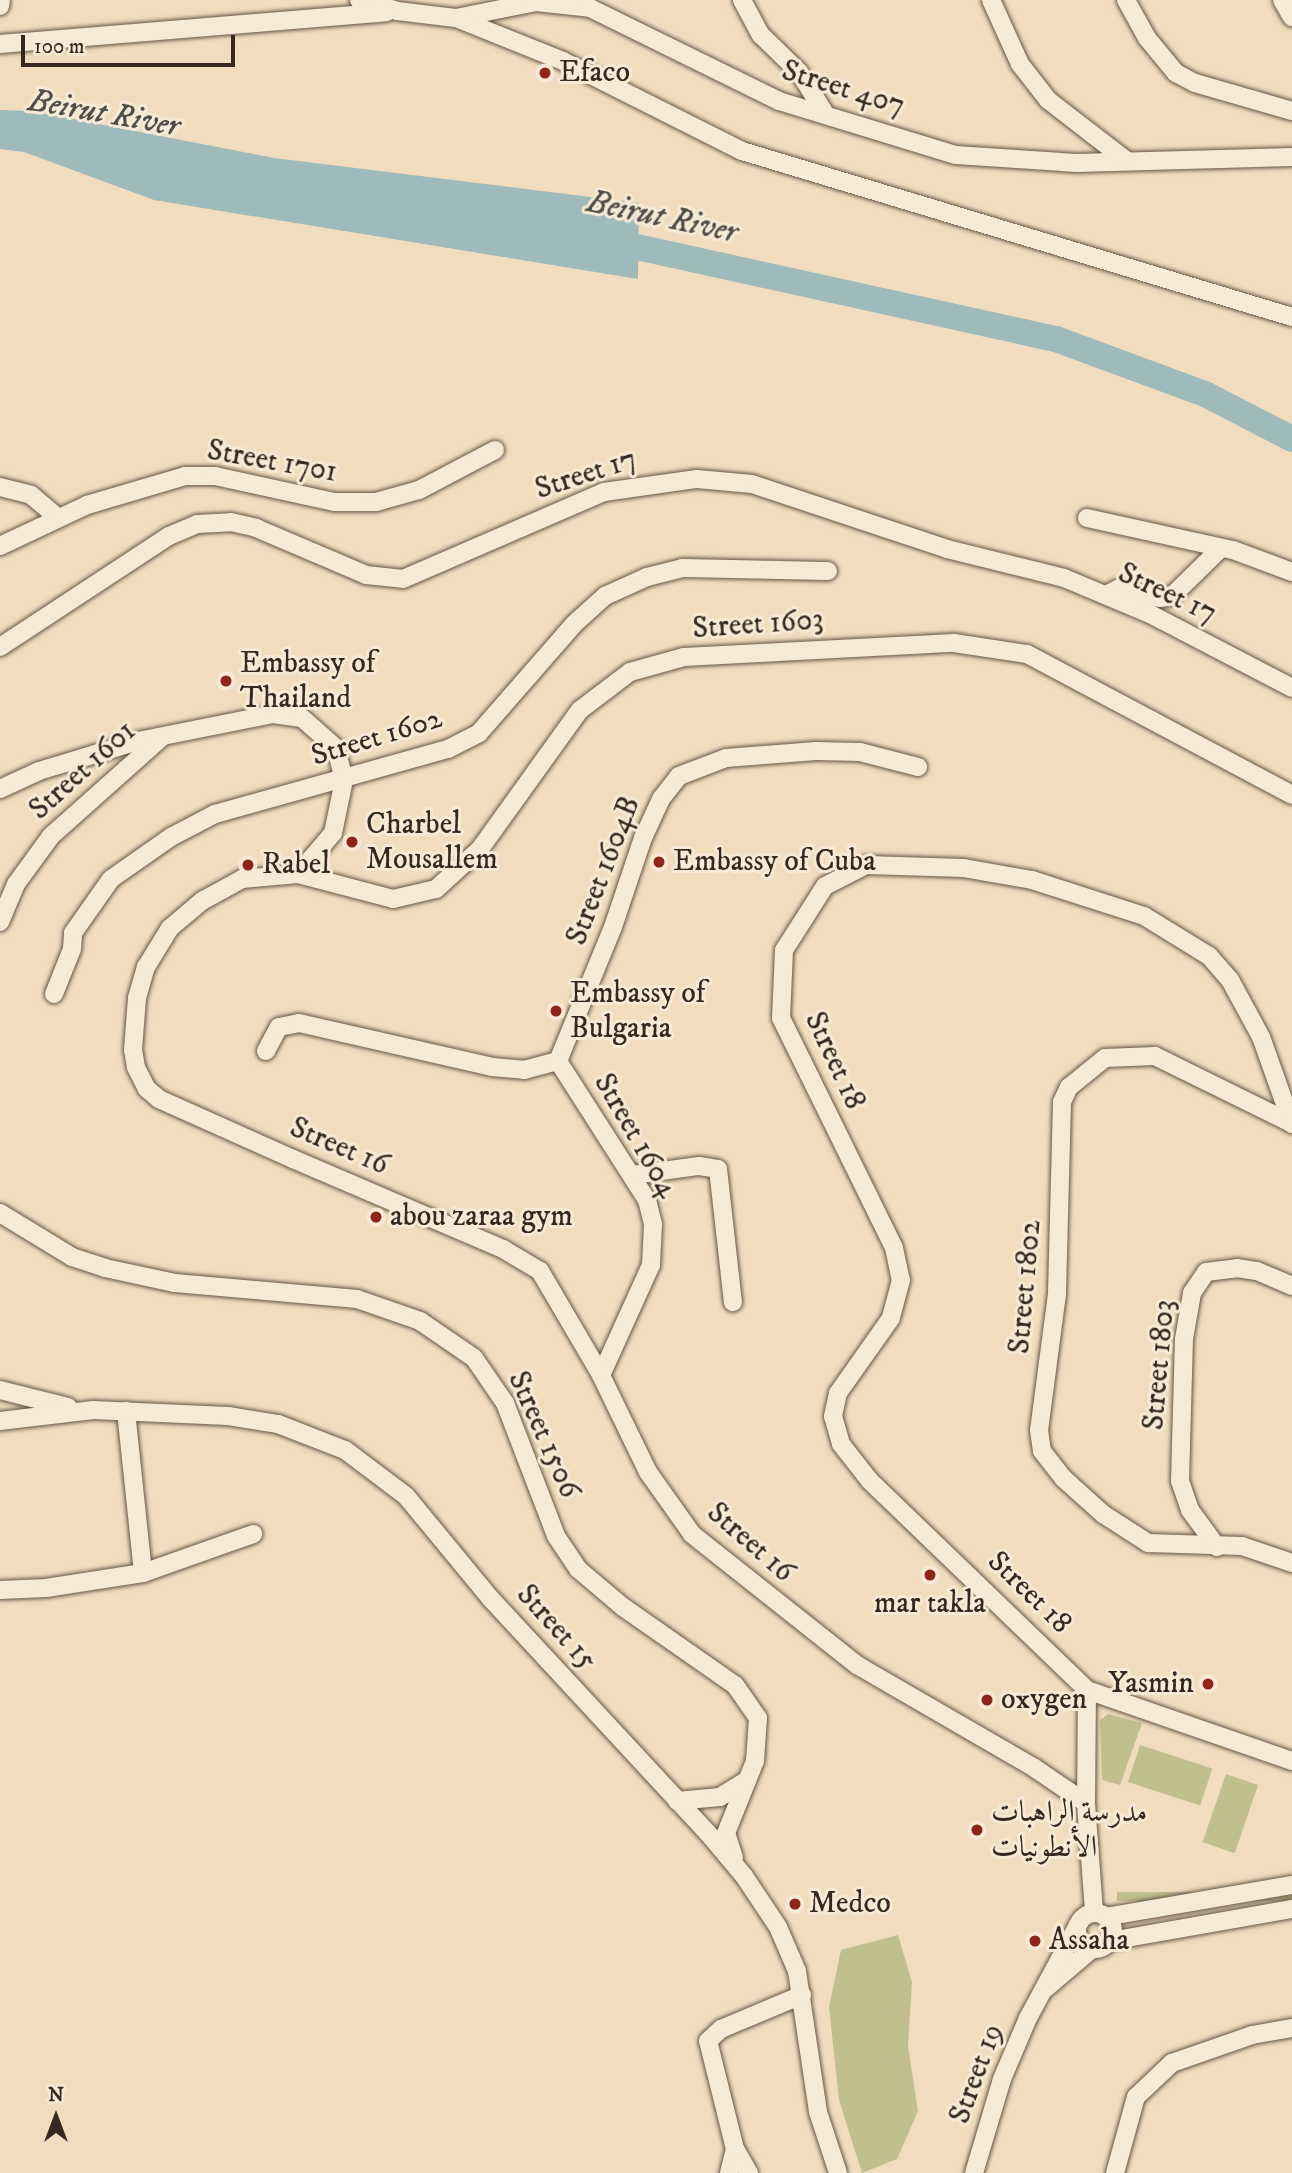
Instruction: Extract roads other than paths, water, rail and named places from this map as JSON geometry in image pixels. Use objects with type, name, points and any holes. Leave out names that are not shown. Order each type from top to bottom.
[{"type":"street","points":[[0,6],[1,0]]},
{"type":"street","points":[[359,0],[397,11]]},
{"type":"street","points":[[742,0],[761,35],[799,72],[824,112]]},
{"type":"street","points":[[991,0],[1020,64],[1048,100],[1127,161]]},
{"type":"street","points":[[1126,0],[1147,38],[1177,73],[1207,88],[1292,111]]},
{"type":"street","points":[[1282,0],[1292,16]]},
{"type":"street","name":"Street 407","points":[[397,11],[456,18],[536,1],[590,8],[695,56],[767,96],[956,155],[1077,163],[1292,157]]},
{"type":"street","points":[[0,44],[397,11]]},
{"type":"street","points":[[456,18],[563,61],[742,151],[1292,317]]},
{"type":"street","name":"Street 1701","points":[[0,546],[57,517],[185,476],[215,476],[334,502],[376,502],[419,490],[495,450]]},
{"type":"street","name":"Street 17","points":[[0,647],[169,536],[197,524],[231,522],[256,528],[366,575],[403,579],[604,492],[697,478],[752,484],[939,547],[1064,578],[1106,595],[1292,688]]},
{"type":"street","points":[[0,487],[31,495],[57,517]]},
{"type":"street","points":[[1087,518],[1220,548],[1292,572]]},
{"type":"street","points":[[1106,595],[1118,589],[1172,597],[1220,548]]},
{"type":"street","name":"Street 1602","points":[[54,994],[72,949],[73,933],[111,879],[215,814],[344,780],[448,748],[479,733],[574,624],[606,596],[647,577],[682,568],[725,566],[828,571]]},
{"type":"street","name":"Street 1603","points":[[298,874],[393,899],[436,889],[480,849],[580,710],[630,672],[684,657],[954,643],[1027,654],[1292,795]]},
{"type":"street","points":[[0,789],[39,771],[164,736],[273,714],[302,718],[336,748],[344,780],[333,833],[298,874]]},
{"type":"street","name":"Street 1601","points":[[0,922],[16,884],[51,836],[164,736]]},
{"type":"street","name":"Street 1604B","points":[[558,1062],[613,928],[643,838],[660,799],[679,776],[726,758],[816,751],[860,752],[918,767]]},
{"type":"street","name":"Street 18","points":[[1087,1690],[870,1481],[841,1444],[833,1416],[838,1393],[891,1318],[901,1280],[894,1248],[781,1018],[784,950],[825,886],[866,865],[964,868],[1032,880],[1144,916],[1209,956],[1230,980],[1261,1037],[1292,1124]]},
{"type":"street","name":"Street 16","points":[[298,874],[242,879],[202,901],[170,928],[146,967],[137,998],[133,1050],[135,1067],[147,1089],[159,1099],[531,1264],[551,1285],[601,1375],[648,1472],[678,1517],[716,1556],[857,1665],[1000,1747],[1086,1803]]},
{"type":"street","name":"Street 1604","points":[[266,1051],[279,1027],[299,1023],[492,1067],[524,1070],[558,1062],[647,1200],[653,1224],[651,1265],[601,1375]]},
{"type":"street","name":"Street 1802","points":[[1292,1124],[1154,1056],[1105,1058],[1069,1087],[1062,1102],[1060,1252],[1040,1414],[1042,1451],[1063,1478],[1103,1514],[1148,1543],[1258,1549],[1292,1563]]},
{"type":"street","points":[[632,1175],[699,1166],[719,1169],[733,1302]]},
{"type":"street","name":"Street 1506","points":[[0,1213],[72,1256],[104,1268],[175,1283],[357,1299],[420,1321],[474,1358],[505,1403],[556,1536],[579,1569],[652,1628],[720,1673],[747,1699],[758,1718],[760,1739],[726,1833],[744,1876]]},
{"type":"street","name":"Street 1803","points":[[1217,1547],[1190,1510],[1180,1481],[1184,1339],[1192,1293],[1206,1272],[1237,1268],[1257,1271],[1292,1286]]},
{"type":"street","points":[[0,1390],[93,1410]]},
{"type":"street","name":"Street 15","points":[[0,1422],[93,1410],[228,1416],[278,1424],[357,1458],[427,1518],[491,1599],[744,1876],[786,1941],[802,1995],[818,2112],[838,2173]]},
{"type":"street","points":[[126,1411],[143,1573]]},
{"type":"street","points":[[0,1590],[46,1588],[143,1573],[253,1534]]},
{"type":"street","points":[[1110,1941],[1113,1930],[1100,1915],[1086,1803],[1087,1690],[1292,1761]]},
{"type":"street","points":[[677,1801],[720,1797],[747,1780]]},
{"type":"street","points":[[1092,1949],[1078,1939],[1077,1927],[1083,1917],[1292,1885]]},
{"type":"street","points":[[1038,1995],[1092,1949],[1110,1941],[1292,1909]]},
{"type":"street","name":"Street 19","points":[[974,2173],[1002,2079],[1038,1995],[1077,1927]]},
{"type":"street","points":[[749,2173],[735,2149],[708,2041],[721,2029],[802,1995]]},
{"type":"street","points":[[1115,2173],[1136,2097],[1172,2063],[1227,2042],[1292,2028]]},
{"type":"street","points":[[729,2173],[735,2149]]},
{"type":"water","points":[[0,110],[32,111],[274,158],[639,203],[638,279],[154,200],[24,152],[0,149]]},
{"type":"waterway","name":"Beirut River","points":[[605,240],[1056,339],[1205,394],[1292,439]]},
{"type":"place","name":"Efaco","points":[[545,73]]},
{"type":"place","name":"Embassy of Thailand","points":[[226,681]]},
{"type":"place","name":"Charbel Mousallem","points":[[352,842]]},
{"type":"place","name":"Embassy of Cuba","points":[[659,862]]},
{"type":"place","name":"Rabel","points":[[248,865]]},
{"type":"place","name":"Embassy of Bulgaria","points":[[556,1011]]},
{"type":"place","name":"abou zaraa gym","points":[[376,1217]]},
{"type":"place","name":"mar takla","points":[[930,1575]]},
{"type":"place","name":"Yasmin","points":[[1208,1684]]},
{"type":"place","name":"oxygen","points":[[987,1700]]},
{"type":"place","name":"مدرسة الراهبات الأنطونيات","points":[[977,1830]]},
{"type":"place","name":"Medco","points":[[795,1904]]},
{"type":"place","name":"Assaha","points":[[1035,1941]]}]
